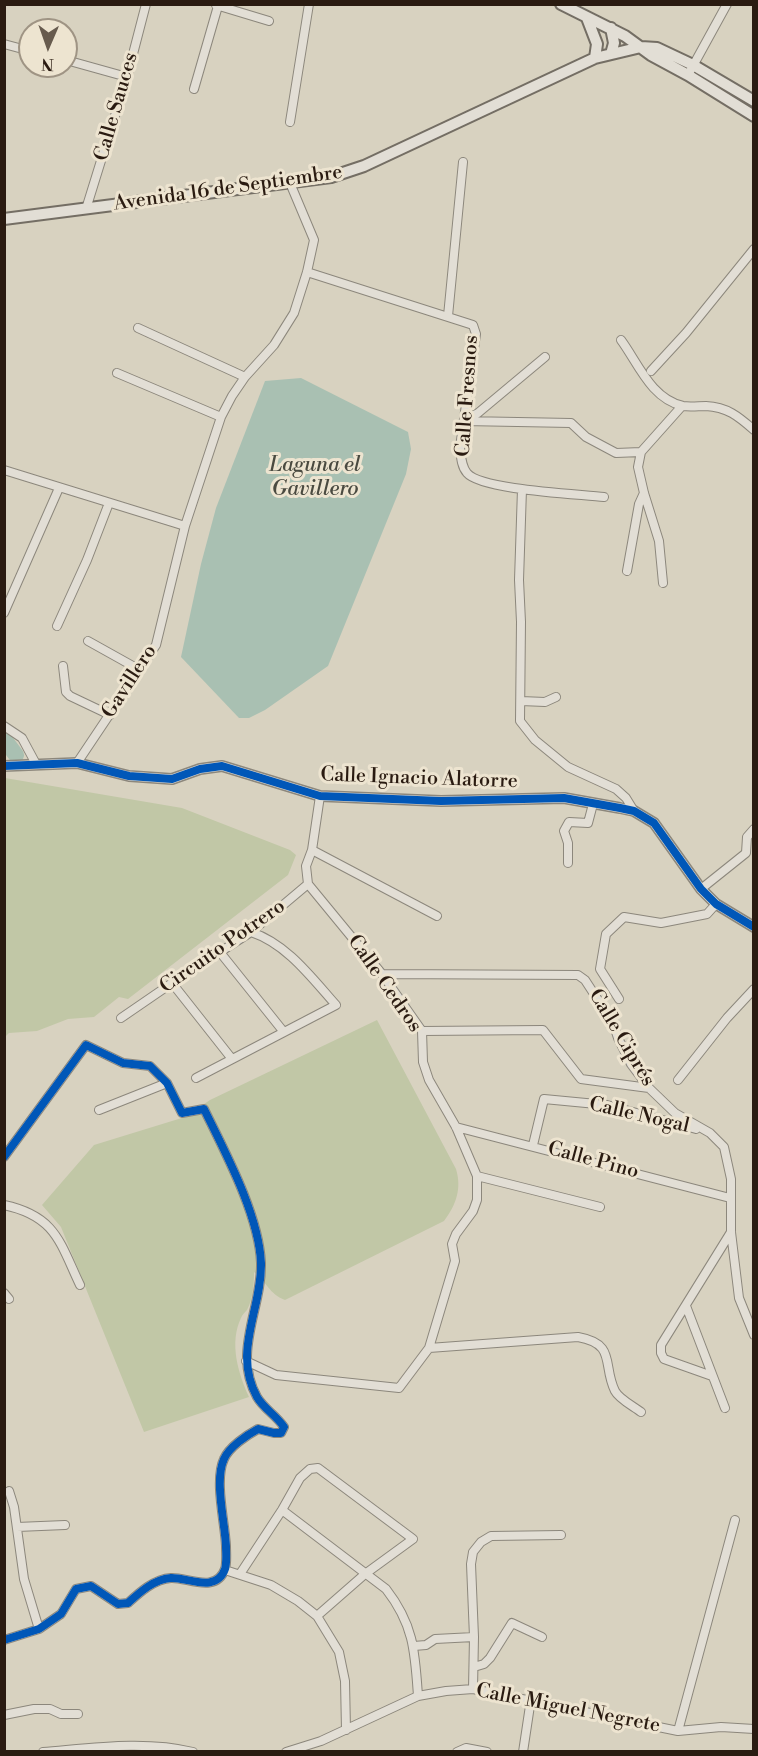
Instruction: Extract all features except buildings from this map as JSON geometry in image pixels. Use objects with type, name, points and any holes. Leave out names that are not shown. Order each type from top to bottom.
[{"type":"main road","points":[[561,4],[611,28],[641,47],[657,48],[753,116]]},
{"type":"main road","points":[[587,18],[597,44],[596,58]]},
{"type":"main road","points":[[611,28],[614,43],[611,54]]},
{"type":"main road","name":"Avenida 16 de Septiembre","points":[[4,219],[331,177],[364,166],[596,58],[641,47]]},
{"type":"main road","points":[[690,70],[753,101]]},
{"type":"street","name":"Calle Sauces","points":[[86,209],[127,77],[146,4]]},
{"type":"street","points":[[290,122],[309,4]]},
{"type":"street","points":[[690,70],[727,4]]},
{"type":"street","points":[[195,89],[216,5],[269,21]]},
{"type":"street","points":[[78,63],[127,77]]},
{"type":"street","points":[[448,316],[463,162]]},
{"type":"street","name":"Gavillero","points":[[77,763],[156,645],[185,525],[221,417],[245,377],[274,345],[294,313],[314,240],[290,183]]},
{"type":"street","points":[[651,371],[686,333],[753,249]]},
{"type":"street","name":"Calle Fresnos","points":[[307,272],[468,322],[476,329],[460,447],[461,463],[466,473],[483,482],[522,489],[604,497]]},
{"type":"street","points":[[138,328],[245,377]]},
{"type":"street","points":[[621,340],[643,376],[664,397],[682,406],[726,408],[753,430]]},
{"type":"street","points":[[464,421],[478,413],[545,357]]},
{"type":"street","points":[[117,373],[221,417]]},
{"type":"street","points":[[663,583],[659,541],[638,467],[641,452],[682,406]]},
{"type":"street","points":[[464,421],[571,423],[586,437],[616,453],[641,452]]},
{"type":"street","points":[[5,471],[185,525]]},
{"type":"street","points":[[4,613],[59,488]]},
{"type":"street","points":[[522,489],[519,580],[520,721],[535,740],[568,767],[616,789],[626,798],[634,811]]},
{"type":"street","points":[[627,571],[639,504],[644,493]]},
{"type":"street","points":[[57,626],[87,560],[109,503]]},
{"type":"street","points":[[88,641],[140,670]]},
{"type":"street","points":[[63,666],[66,692],[110,715]]},
{"type":"street","points":[[521,701],[545,702],[556,697]]},
{"type":"street","points":[[4,726],[22,738],[36,764]]},
{"type":"street","name":"Calle Ignacio Alatorre","points":[[4,766],[77,763],[129,776],[172,779],[200,769],[222,766],[320,796],[441,801],[564,798],[634,811],[654,823],[701,889],[716,904],[753,927]]},
{"type":"street","points":[[308,884],[306,866],[312,850],[320,796]]},
{"type":"street","points":[[568,863],[564,831],[569,822],[588,823],[593,804]]},
{"type":"street","points":[[701,889],[746,853],[747,837],[753,829]]},
{"type":"street","points":[[312,850],[437,915]]},
{"type":"street","name":"Circuito Potrero","points":[[121,1018],[219,951],[251,932],[308,884]]},
{"type":"street","name":"Calle Cedros","points":[[308,884],[382,974],[422,1031],[423,1062],[429,1080],[456,1127],[477,1176]]},
{"type":"street","points":[[619,999],[600,969],[606,934],[624,917],[661,923],[708,914],[716,904]]},
{"type":"street","points":[[196,1078],[336,1005],[295,959],[267,937],[251,932]]},
{"type":"street","points":[[219,951],[283,1031]]},
{"type":"street","name":"Calle Ciprés","points":[[382,974],[578,975],[585,980],[614,1023],[623,1049],[649,1088],[675,1113],[710,1133],[724,1148],[729,1163],[731,1232],[739,1298],[753,1335]]},
{"type":"street","points":[[172,983],[232,1059]]},
{"type":"street","points":[[678,1080],[753,989]]},
{"type":"street","name":"Calle Nogal","points":[[422,1031],[543,1030],[581,1079],[649,1088]]},
{"type":"street","points":[[4,1156],[86,1045],[123,1063],[150,1066],[167,1083],[182,1113],[204,1109],[234,1171],[257,1235],[261,1263],[258,1296],[248,1335],[246,1360],[255,1395],[263,1407],[284,1427],[281,1433],[258,1429],[244,1437],[224,1459],[221,1480],[222,1514],[226,1535],[225,1570],[219,1578],[206,1583],[171,1578],[145,1588],[128,1603],[118,1604],[92,1586],[76,1589],[61,1614],[39,1629],[4,1640]]},
{"type":"street","points":[[99,1110],[167,1083]]},
{"type":"street","name":"Calle Nogal","points":[[533,1145],[544,1099],[607,1106],[710,1133]]},
{"type":"street","name":"Calle Pino","points":[[456,1127],[533,1145],[730,1198]]},
{"type":"street","points":[[246,1360],[276,1375],[394,1389],[403,1385],[429,1348],[454,1261],[452,1244],[456,1234],[473,1211],[477,1200],[477,1176],[600,1207]]},
{"type":"street","points":[[4,1205],[31,1212],[48,1224],[58,1239],[80,1286]]},
{"type":"street","points":[[712,1376],[670,1363],[661,1353],[661,1345],[731,1232]]},
{"type":"street","points":[[686,1306],[725,1408]]},
{"type":"street","points":[[429,1348],[578,1337],[594,1340],[606,1353],[616,1394],[641,1412]]},
{"type":"street","points":[[240,1574],[300,1478],[310,1469],[318,1468],[413,1539],[365,1574],[317,1616]]},
{"type":"street","points":[[9,1491],[17,1527],[24,1579],[39,1629]]},
{"type":"street","points":[[282,1510],[386,1589],[399,1605],[414,1646],[418,1696]]},
{"type":"street","points":[[678,1731],[735,1520]]},
{"type":"street","points":[[17,1527],[65,1525]]},
{"type":"street","points":[[473,1689],[474,1636],[471,1564],[473,1552],[481,1542],[491,1536],[561,1535]]},
{"type":"street","points":[[225,1570],[271,1585],[298,1601],[317,1616],[339,1652],[345,1681],[346,1730]]},
{"type":"street","points":[[474,1667],[484,1664],[490,1658],[512,1623],[542,1637]]},
{"type":"street","points":[[414,1646],[426,1645],[435,1639],[474,1636]]},
{"type":"street","name":"Calle Miguel Negrete","points":[[286,1752],[321,1742],[418,1696],[473,1689],[678,1731],[722,1727],[753,1729]]},
{"type":"street","points":[[523,1752],[531,1700]]},
{"type":"street","points":[[4,1715],[34,1709],[50,1709],[61,1714],[78,1714]]},
{"type":"street","points":[[43,1752],[102,1747],[168,1746],[193,1752]]},
{"type":"street","points":[[457,1752],[466,1748],[488,1752]]},
{"type":"shaded area","points":[[5,778],[182,808],[290,850],[296,855],[288,875],[128,999],[119,997],[94,1017],[68,1019],[37,1031],[9,1033],[5,1037]]},
{"type":"shaded area","points":[[377,1020],[456,1169],[458,1190],[452,1209],[444,1221],[285,1300],[275,1294],[254,1272],[251,1301],[237,1328],[235,1348],[238,1368],[249,1397],[144,1432],[61,1227],[42,1205],[94,1145],[185,1117],[210,1100]]},
{"type":"water","name":"Laguna el Gavillero","points":[[301,378],[408,432],[411,449],[406,474],[328,666],[265,710],[249,718],[239,718],[181,657],[216,508],[265,381]]},
{"type":"waterway","points":[[4,739],[16,755]]},
{"type":"cycle path","points":[[4,766],[77,763],[129,776],[172,779],[200,769],[222,766],[320,796],[441,801],[564,798],[634,811],[654,823],[701,889],[716,904],[754,927]]},
{"type":"cycle path","points":[[4,1157],[86,1045],[123,1063],[150,1066],[167,1083],[182,1113],[204,1109],[240,1184],[259,1244],[260,1280],[248,1347],[247,1364],[250,1380],[257,1397],[284,1427],[281,1433],[258,1429],[234,1446],[224,1459],[221,1468],[220,1490],[226,1561],[221,1577],[208,1583],[178,1578],[165,1579],[147,1587],[128,1603],[118,1604],[91,1586],[76,1589],[61,1614],[39,1629],[4,1640]]}]
